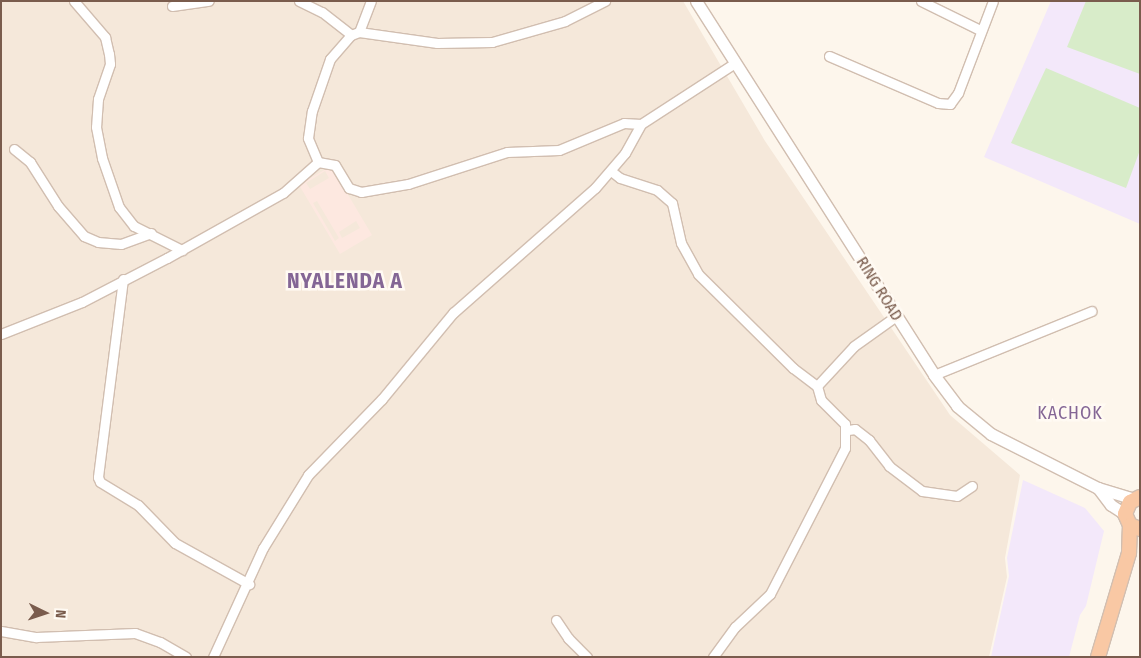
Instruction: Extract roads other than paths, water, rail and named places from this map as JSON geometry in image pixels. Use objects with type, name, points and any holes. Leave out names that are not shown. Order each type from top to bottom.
[{"type":"highway","points":[[1100,657],[1129,553],[1137,498]]},
{"type":"highway","points":[[1100,657],[1140,548]]},
{"type":"main road","name":"RING ROAD","points":[[696,1],[934,375],[974,422],[1098,488],[1137,498]]},
{"type":"main road","points":[[1098,488],[1111,505],[1132,522]]},
{"type":"street","points":[[74,1],[105,37],[110,64],[95,115],[102,158],[126,220],[182,250]]},
{"type":"street","points":[[172,6],[209,1]]},
{"type":"street","points":[[299,1],[322,12],[355,34],[437,43],[492,42],[565,21],[605,1]]},
{"type":"street","points":[[318,162],[308,138],[312,111],[330,58],[355,34],[371,1]]},
{"type":"street","points":[[921,1],[980,30]]},
{"type":"street","points":[[829,56],[938,103],[950,104],[958,93],[980,30],[993,1]]},
{"type":"street","points":[[213,657],[249,584],[263,548],[308,476],[382,399],[453,314],[611,171],[641,124],[736,63]]},
{"type":"street","points":[[318,162],[335,165],[349,188],[361,192],[408,184],[508,152],[559,150],[624,124],[641,124]]},
{"type":"street","points":[[14,149],[30,162],[58,206],[84,236],[120,244],[151,233]]},
{"type":"street","points":[[1,334],[52,315],[182,250],[283,193],[318,162]]},
{"type":"street","points":[[611,171],[620,178],[657,190],[667,198],[674,207],[681,243],[698,274],[793,368],[817,386],[821,400],[839,416],[848,430],[845,448],[770,594],[735,627],[713,657]]},
{"type":"street","points":[[123,279],[98,477],[100,482],[138,505],[175,543],[249,584]]},
{"type":"street","points":[[934,375],[1092,311]]},
{"type":"street","points":[[817,386],[854,346],[896,316]]},
{"type":"street","points":[[848,430],[855,429],[869,440],[888,466],[922,491],[957,496],[972,486]]},
{"type":"street","points":[[556,620],[568,638],[587,657]]},
{"type":"street","points":[[1,631],[36,637],[135,633],[160,642],[186,657]]},
{"type":"district","name":"NYALENDA A","points":[[345,281]]},
{"type":"district","name":"KACHOK","points":[[1070,413]]}]
